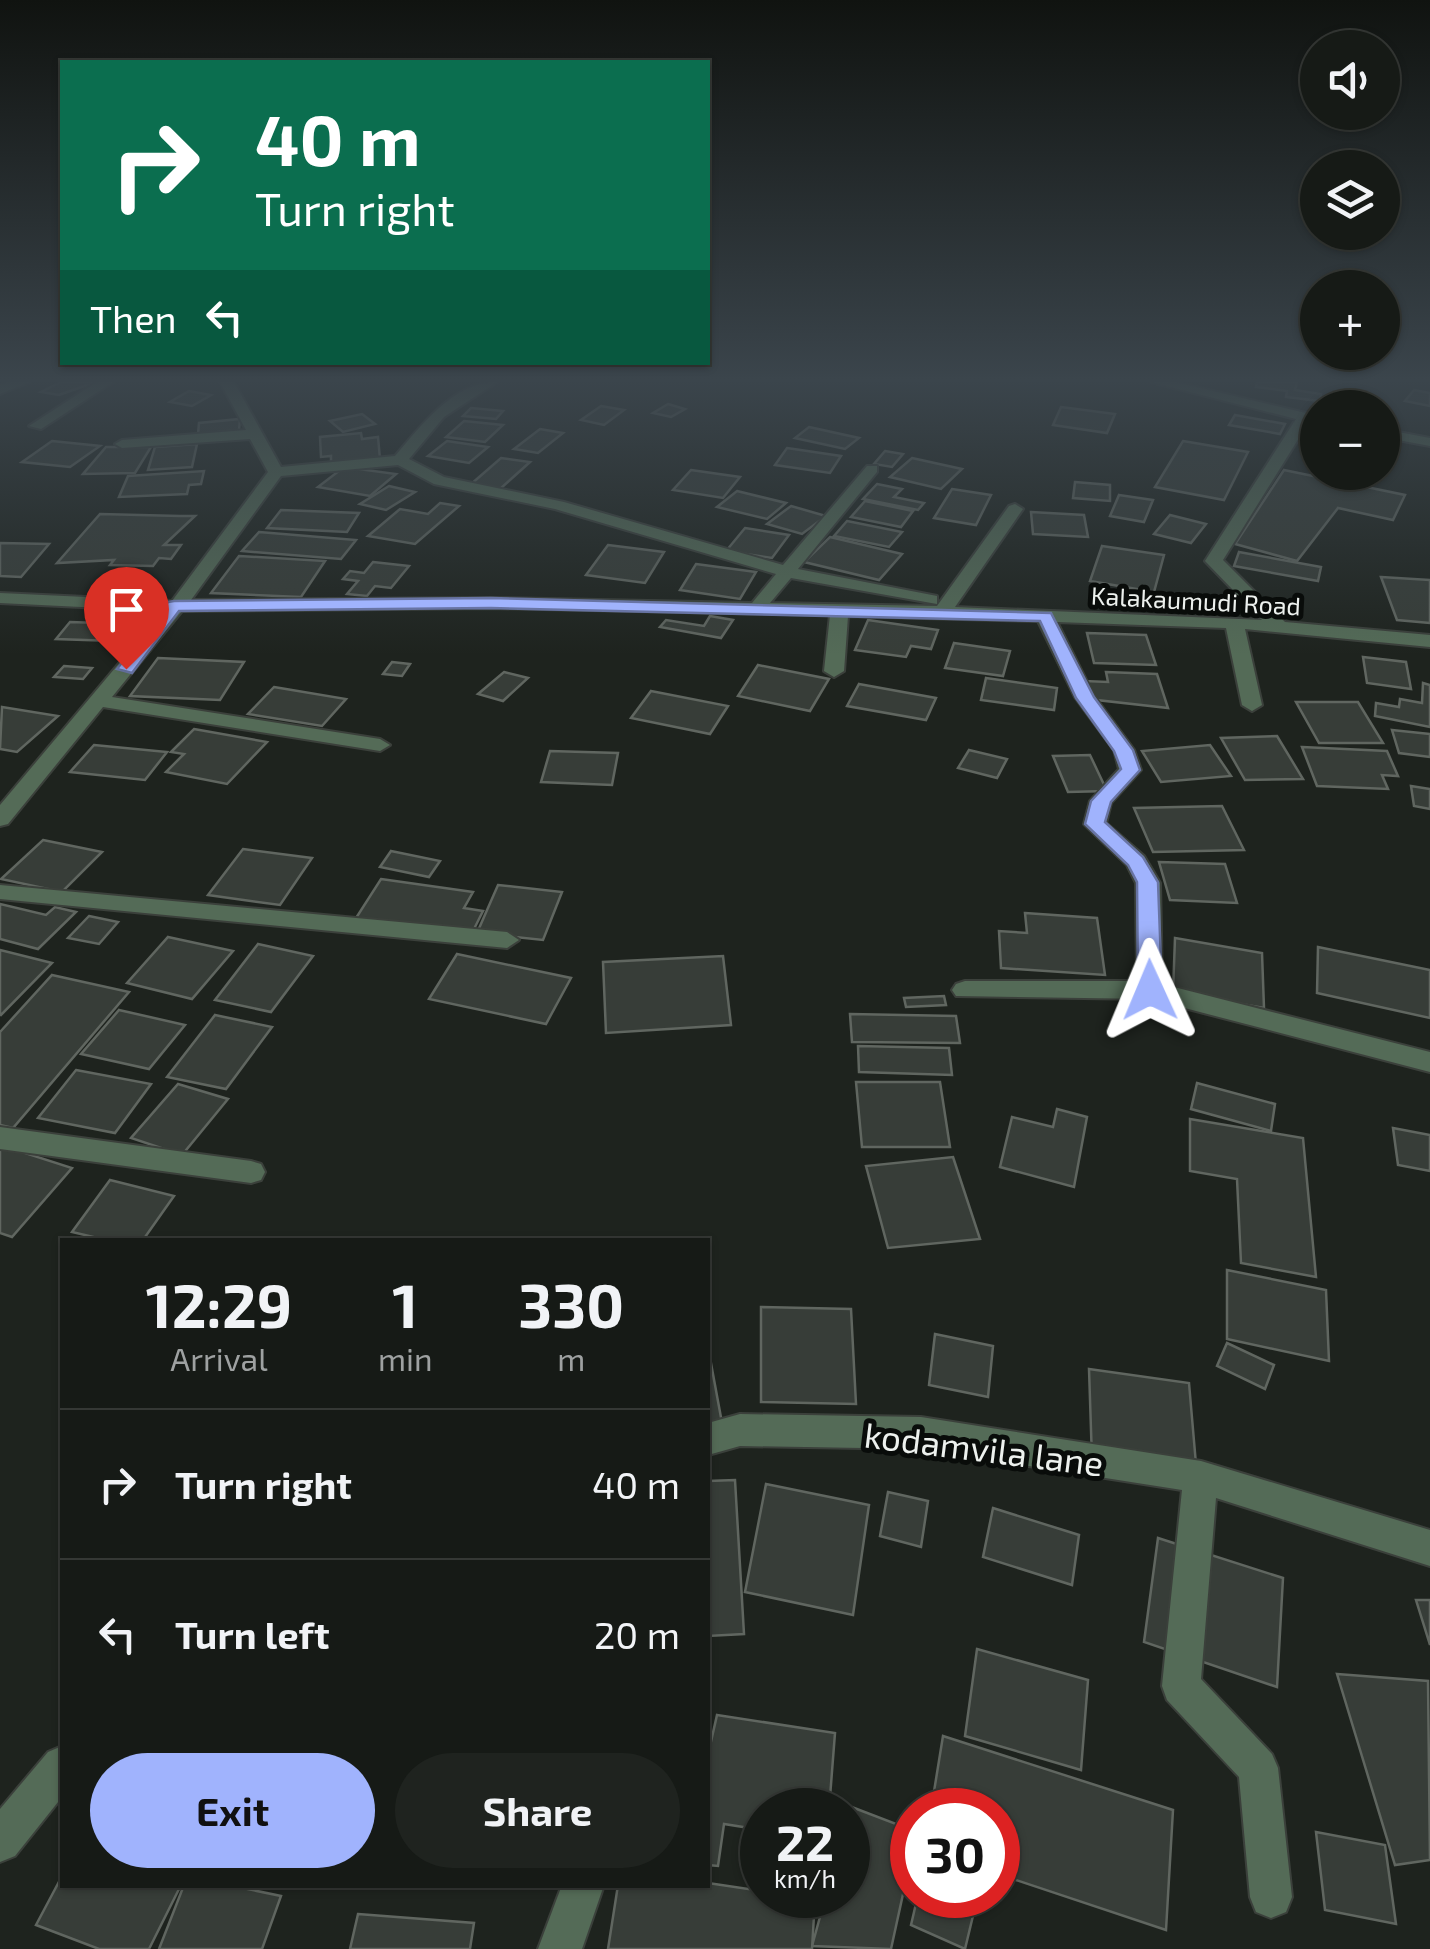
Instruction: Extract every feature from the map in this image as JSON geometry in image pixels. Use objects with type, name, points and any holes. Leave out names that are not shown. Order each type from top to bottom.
[{"type":"street","points":[[4,810],[102,701],[242,524],[275,473]]},
{"type":"street","points":[[425,473],[440,481],[558,505],[784,570],[944,608],[1015,508]]},
{"type":"street","points":[[756,609],[784,570],[869,473]]},
{"type":"street","points":[[1274,473],[1214,561],[1279,627]]},
{"type":"street","name":"Kalakaumudi Road","points":[[0,598],[174,606],[491,603],[839,612],[944,608],[1234,623],[1430,641]]},
{"type":"street","points":[[834,671],[839,612]]},
{"type":"street","points":[[1046,616],[1085,698],[1124,750],[1130,770],[1101,801],[1095,824],[1136,861],[1148,882],[1150,990]]},
{"type":"street","points":[[1234,623],[1252,705]]},
{"type":"street","points":[[102,701],[380,745]]},
{"type":"street","points":[[0,892],[507,940]]},
{"type":"street","points":[[965,990],[1150,990],[1430,1062]]},
{"type":"street","points":[[0,1138],[251,1172]]},
{"type":"street","name":"kodamvila lane","points":[[710,1438],[740,1430],[921,1433],[1201,1477],[1430,1548]]},
{"type":"street","points":[[1201,1477],[1181,1686],[1258,1768],[1271,1897]]},
{"type":"street","points":[[0,1841],[60,1768]]},
{"type":"street","points":[[560,1949],[582,1888]]},
{"type":"building","points":[[204,473],[201,484],[189,485],[187,494],[119,497],[128,476]]},
{"type":"building","points":[[336,473],[396,474],[370,496],[318,487]]},
{"type":"building","points":[[484,473],[518,473],[500,489],[470,485]]},
{"type":"building","points":[[688,473],[740,477],[723,498],[673,490]]},
{"type":"building","points":[[895,473],[958,473],[941,489],[890,477]]},
{"type":"building","points":[[1164,473],[1238,473],[1224,500],[1155,487]]},
{"type":"building","points":[[1282,473],[1300,473],[1300,490],[1381,490],[1405,495],[1393,520],[1338,508],[1297,561],[1235,544]]},
{"type":"building","points":[[1075,482],[1110,485],[1110,501],[1073,498]]},
{"type":"building","points":[[877,484],[902,489],[894,497],[924,503],[918,510],[863,499]]},
{"type":"building","points":[[389,486],[415,492],[386,510],[360,504]]},
{"type":"building","points":[[952,489],[991,495],[976,525],[934,518]]},
{"type":"building","points":[[737,491],[786,503],[767,519],[717,507]]},
{"type":"building","points":[[1119,495],[1153,500],[1144,522],[1110,516]]},
{"type":"building","points":[[865,501],[913,511],[901,527],[851,517]]},
{"type":"building","points":[[440,503],[459,506],[415,544],[368,536],[400,509],[428,514]]},
{"type":"building","points":[[791,506],[826,516],[802,534],[767,524]]},
{"type":"building","points":[[281,510],[359,513],[347,532],[267,528]]},
{"type":"building","points":[[1031,512],[1084,515],[1088,537],[1033,534]]},
{"type":"building","points":[[100,514],[195,516],[164,545],[181,545],[171,559],[159,558],[153,566],[110,565],[114,560],[57,563]]},
{"type":"building","points":[[1170,515],[1206,524],[1191,543],[1154,534]]},
{"type":"building","points":[[847,521],[902,532],[889,547],[834,536]]},
{"type":"building","points":[[745,528],[789,535],[772,558],[726,551]]},
{"type":"building","points":[[259,532],[356,540],[341,559],[242,551]]},
{"type":"building","points":[[830,537],[902,554],[879,580],[804,562]]},
{"type":"building","points":[[0,543],[49,544],[21,577],[0,576]]},
{"type":"building","points":[[608,545],[664,552],[645,583],[586,575]]},
{"type":"building","points":[[1102,546],[1164,555],[1154,592],[1090,581]]},
{"type":"building","points":[[1239,552],[1321,567],[1318,581],[1234,566]]},
{"type":"building","points":[[239,556],[325,561],[301,597],[211,593]]},
{"type":"building","points":[[373,562],[409,566],[391,588],[375,586],[367,596],[347,594],[358,581],[343,579],[350,571],[364,573]]},
{"type":"building","points":[[696,564],[756,572],[740,599],[680,590]]},
{"type":"building","points":[[1381,577],[1430,580],[1430,623],[1397,620]]},
{"type":"building","points":[[710,616],[733,620],[721,638],[660,627],[666,620],[704,626]]},
{"type":"building","points":[[868,620],[938,630],[931,649],[911,646],[906,657],[855,650]]},
{"type":"building","points":[[70,622],[128,624],[115,641],[56,639]]},
{"type":"building","points":[[1087,633],[1146,635],[1156,665],[1094,663]]},
{"type":"building","points":[[954,643],[1010,651],[1003,676],[945,668]]},
{"type":"building","points":[[1363,657],[1406,662],[1411,689],[1367,683]]},
{"type":"building","points":[[158,658],[244,662],[220,700],[130,696]]},
{"type":"building","points":[[392,662],[410,664],[402,676],[383,674]]},
{"type":"building","points":[[758,665],[829,679],[810,711],[738,696]]},
{"type":"building","points":[[64,666],[92,668],[83,679],[54,677]]},
{"type":"building","points":[[504,672],[528,678],[503,701],[478,694]]},
{"type":"building","points":[[1106,672],[1157,674],[1168,708],[1088,699],[1085,681],[1108,682]]},
{"type":"building","points":[[986,678],[1057,688],[1054,710],[981,700]]},
{"type":"building","points":[[1423,683],[1430,685],[1430,727],[1375,716],[1376,703],[1399,707],[1400,699],[1422,703]]},
{"type":"building","points":[[859,684],[936,698],[926,720],[847,706]]},
{"type":"building","points":[[274,687],[346,699],[322,726],[248,714]]},
{"type":"building","points":[[651,691],[728,706],[710,734],[631,718]]},
{"type":"building","points":[[1296,702],[1358,702],[1383,743],[1319,743]]},
{"type":"building","points":[[2,707],[58,716],[17,752],[0,749]]},
{"type":"building","points":[[194,729],[267,742],[227,784],[166,772],[184,754],[171,752]]},
{"type":"building","points":[[1392,730],[1430,734],[1430,757],[1399,753]]},
{"type":"building","points":[[1277,736],[1303,779],[1245,780],[1221,738]]},
{"type":"building","points":[[94,745],[167,752],[145,780],[70,772]]},
{"type":"building","points":[[1210,745],[1231,776],[1161,782],[1142,751]]},
{"type":"building","points":[[1302,747],[1387,751],[1398,776],[1382,775],[1388,789],[1317,786]]},
{"type":"building","points":[[969,750],[1007,759],[997,778],[958,768]]},
{"type":"building","points":[[550,751],[618,753],[612,785],[541,782]]},
{"type":"building","points":[[1090,755],[1107,791],[1068,792],[1053,756]]},
{"type":"building","points":[[1411,786],[1430,789],[1430,809],[1414,806]]},
{"type":"building","points":[[1222,806],[1244,850],[1153,852],[1134,808]]},
{"type":"building","points":[[43,840],[102,852],[62,892],[1,879]]},
{"type":"building","points":[[243,849],[312,858],[280,905],[208,895]]},
{"type":"building","points":[[391,851],[440,861],[429,877],[380,867]]},
{"type":"building","points":[[1159,862],[1225,864],[1237,903],[1170,900]]},
{"type":"building","points":[[381,879],[473,892],[464,908],[483,911],[471,935],[356,918]]},
{"type":"building","points":[[498,885],[562,892],[543,940],[477,933]]},
{"type":"building","points":[[0,904],[46,915],[55,907],[76,912],[38,949],[0,939]]},
{"type":"building","points":[[1025,913],[1097,918],[1105,975],[1001,968],[999,931],[1027,933]]},
{"type":"building","points":[[89,916],[118,922],[99,944],[68,938]]},
{"type":"building","points":[[168,937],[233,951],[192,999],[127,983]]},
{"type":"building","points":[[1175,938],[1262,953],[1264,1008],[1173,992]]},
{"type":"building","points":[[258,944],[313,956],[271,1012],[215,1000]]},
{"type":"building","points":[[1318,947],[1430,970],[1430,1018],[1317,993]]},
{"type":"building","points":[[0,950],[52,963],[1,1015],[0,1014]]},
{"type":"building","points":[[457,954],[571,978],[546,1024],[429,999]]},
{"type":"building","points":[[723,956],[731,1025],[606,1033],[603,962]]},
{"type":"building","points":[[52,975],[129,992],[13,1128],[0,1125],[0,1032]]},
{"type":"building","points":[[944,996],[946,1005],[906,1007],[904,998]]},
{"type":"building","points":[[119,1010],[185,1025],[149,1069],[81,1054]]},
{"type":"building","points":[[850,1014],[956,1016],[960,1043],[852,1042]]},
{"type":"building","points":[[215,1015],[272,1027],[226,1089],[167,1077]]},
{"type":"building","points":[[858,1046],[949,1048],[952,1075],[859,1072]]},
{"type":"building","points":[[76,1070],[151,1084],[115,1133],[38,1118]]},
{"type":"building","points":[[856,1082],[940,1082],[950,1147],[862,1147]]},
{"type":"building","points":[[1197,1083],[1275,1104],[1271,1131],[1191,1109]]},
{"type":"building","points":[[178,1084],[228,1099],[182,1155],[131,1138]]},
{"type":"building","points":[[1057,1109],[1087,1117],[1074,1187],[1000,1167],[1012,1117],[1053,1127]]},
{"type":"building","points":[[1190,1119],[1303,1138],[1316,1277],[1241,1263],[1237,1179],[1190,1171]]},
{"type":"building","points":[[1393,1128],[1430,1135],[1430,1171],[1398,1165]]},
{"type":"building","points":[[0,1145],[72,1168],[12,1237],[0,1233]]},
{"type":"building","points":[[953,1157],[980,1239],[888,1248],[866,1166]]},
{"type":"building","points":[[110,1180],[174,1196],[144,1238],[98,1238],[72,1232]]},
{"type":"building","points":[[1227,1270],[1326,1290],[1329,1361],[1227,1339]]},
{"type":"building","points":[[761,1307],[851,1309],[856,1404],[761,1402]]},
{"type":"building","points":[[935,1334],[993,1346],[988,1397],[929,1385]]},
{"type":"building","points":[[1227,1343],[1274,1365],[1265,1389],[1217,1366]]},
{"type":"building","points":[[710,1358],[722,1423],[710,1425]]},
{"type":"building","points":[[1089,1369],[1189,1383],[1197,1476],[1092,1460]]},
{"type":"building","points":[[735,1480],[744,1634],[710,1636],[710,1481]]},
{"type":"building","points":[[766,1484],[869,1505],[853,1615],[745,1592]]},
{"type":"building","points":[[888,1492],[928,1501],[921,1547],[880,1536]]},
{"type":"building","points":[[993,1508],[1079,1535],[1072,1585],[983,1557]]},
{"type":"building","points":[[1158,1538],[1283,1578],[1277,1687],[1144,1642]]},
{"type":"building","points":[[1416,1600],[1430,1600],[1430,1645]]},
{"type":"building","points":[[977,1649],[1088,1680],[1081,1770],[965,1736]]},
{"type":"building","points":[[1337,1674],[1428,1681],[1430,1860],[1395,1865]]},
{"type":"building","points":[[717,1715],[835,1733],[831,1788],[740,1788],[740,1827],[724,1824],[718,1866],[710,1865],[710,1746]]},
{"type":"building","points":[[943,1736],[1173,1810],[1166,1930],[1020,1881],[1020,1788],[935,1788]]},
{"type":"building","points":[[870,1814],[890,1822],[890,1918],[898,1918],[891,1949],[812,1946],[820,1918],[870,1918]]},
{"type":"building","points":[[1316,1832],[1385,1845],[1396,1924],[1325,1910]]},
{"type":"building","points":[[60,1880],[60,1888],[180,1888],[149,1949],[99,1949],[36,1925]]},
{"type":"building","points":[[710,1883],[740,1888],[740,1918],[814,1918],[812,1949],[608,1949],[618,1888],[710,1888]]},
{"type":"building","points":[[183,1888],[242,1888],[281,1896],[262,1949],[159,1949]]},
{"type":"building","points":[[358,1914],[474,1923],[470,1949],[350,1949]]},
{"type":"building","points":[[913,1918],[972,1918],[965,1949],[911,1925]]},
{"type":"route","points":[[126,669],[174,606],[491,603],[1046,616],[1085,698],[1124,750],[1130,770],[1101,801],[1095,824],[1136,861],[1148,882],[1150,990]]}]
